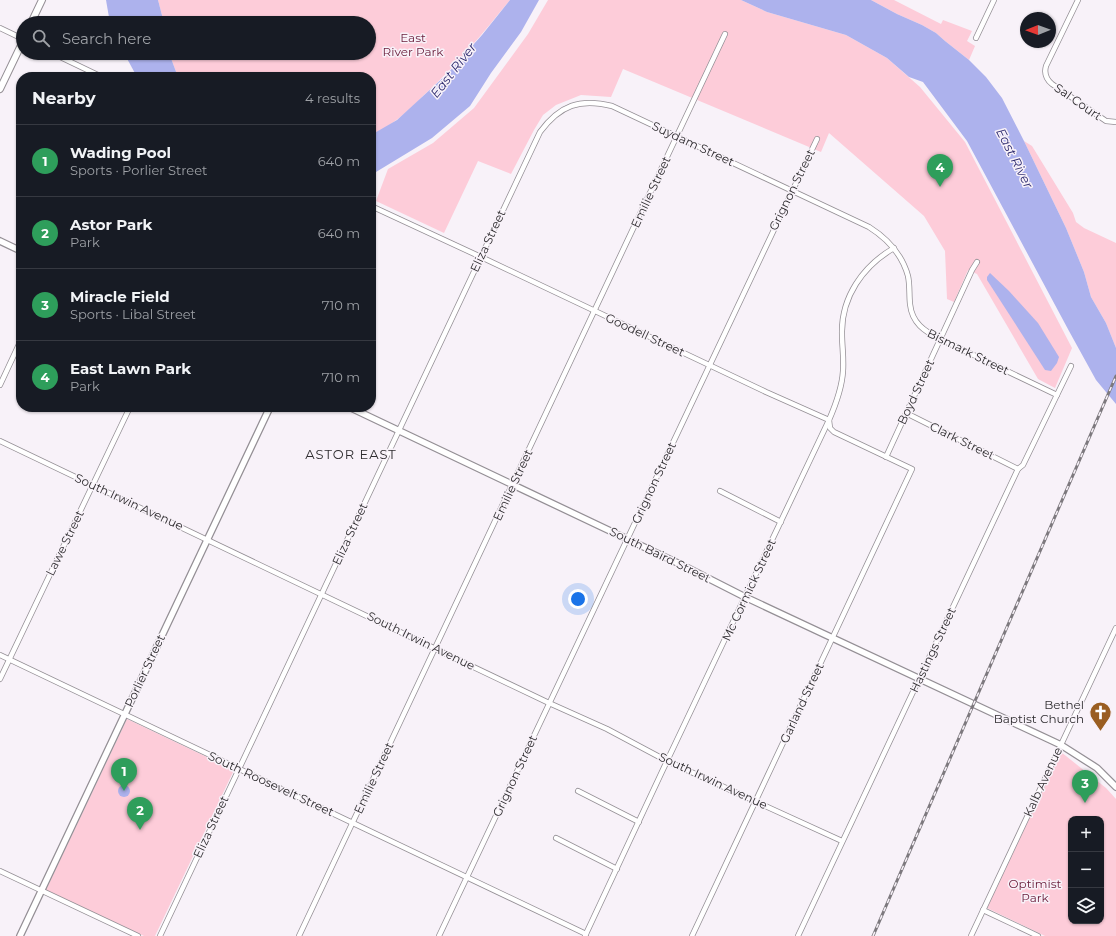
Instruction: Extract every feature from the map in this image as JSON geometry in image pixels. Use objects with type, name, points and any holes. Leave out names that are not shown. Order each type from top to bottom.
[{"type":"main road","points":[[34,16],[42,0]]},
{"type":"main road","points":[[0,89],[16,55]]},
{"type":"street","points":[[976,38],[994,0]]},
{"type":"street","name":"Sal Court","points":[[1078,0],[1046,66],[1046,78],[1052,84],[1106,121],[1116,122]]},
{"type":"street","points":[[0,28],[16,36]]},
{"type":"street","name":"Emilie Street","points":[[299,936],[725,34]]},
{"type":"street","points":[[67,60],[92,72]]},
{"type":"street","name":"Suydam Street","points":[[540,132],[548,121],[562,110],[577,104],[597,102],[612,106],[848,218]]},
{"type":"street","name":"Eliza Street","points":[[160,936],[540,132]]},
{"type":"street","name":"Grignon Street","points":[[439,936],[817,138]]},
{"type":"street","name":"Goodell Street","points":[[376,208],[481,256],[709,365],[829,420],[830,428],[834,432],[912,469]]},
{"type":"street","name":"Bismark Street","points":[[848,218],[879,233],[894,248],[900,257],[907,275],[910,304],[914,319],[924,331],[1056,395]]},
{"type":"street","points":[[0,241],[16,249]]},
{"type":"street","name":"Mc Cormick Street","points":[[586,935],[839,396],[842,383],[844,359],[842,324],[848,299],[854,285],[866,269],[883,254],[894,248]]},
{"type":"street","name":"Boyd Street","points":[[886,457],[977,262]]},
{"type":"street","points":[[0,385],[16,351]]},
{"type":"street","name":"Hastings Street","points":[[798,936],[1018,469],[1023,465],[1071,366]]},
{"type":"street","name":"Lawe Street","points":[[0,679],[128,412]]},
{"type":"street","name":"Porlier Street","points":[[20,936],[268,412]]},
{"type":"street","name":"South Baird Street","points":[[359,412],[627,539],[745,597],[1061,745],[1097,768],[1116,787]]},
{"type":"street","name":"Clark Street","points":[[906,413],[1018,469]]},
{"type":"street","name":"South Irwin Avenue","points":[[0,441],[549,703],[607,729],[667,761],[842,841]]},
{"type":"street","name":"Garland Street","points":[[692,936],[912,469]]},
{"type":"street","points":[[720,491],[781,522]]},
{"type":"street","name":"Kalb Avenue","points":[[971,936],[1116,628]]},
{"type":"street","name":"South Roosevelt Street","points":[[0,655],[586,935]]},
{"type":"street","points":[[578,791],[639,822]]},
{"type":"street","points":[[556,838],[617,869]]},
{"type":"street","points":[[0,871],[138,936]]},
{"type":"street","points":[[983,910],[1038,936]]},
{"type":"green space","name":"East River Park","points":[[158,0],[510,0],[469,49],[436,84],[399,118],[376,132],[376,72],[176,72],[172,60],[376,60],[376,16],[162,16]]},
{"type":"green space","points":[[548,0],[741,0],[767,12],[846,35],[887,58],[920,87],[965,142],[1072,348],[1055,388],[1038,379],[977,274],[968,270],[954,302],[947,299],[945,251],[924,216],[829,133],[821,152],[623,69],[611,97],[581,95],[556,105],[543,115],[511,174],[478,161],[444,233],[376,201],[388,169],[433,143],[474,108],[528,34]]},
{"type":"green space","points":[[871,0],[894,0],[941,24],[943,20],[972,31],[967,41],[975,46],[969,60],[936,33]]},
{"type":"green space","points":[[1024,141],[1032,146],[1073,213],[1076,222],[1084,228],[1116,243],[1116,348],[1106,323],[1091,297],[1084,272],[1066,228]]},
{"type":"green space","points":[[127,719],[234,770],[155,936],[144,936],[46,890]]},
{"type":"green space","name":"Optimist Park","points":[[1061,752],[1106,788],[1116,799],[1116,936],[1045,936],[987,908]]},
{"type":"water","points":[[106,0],[158,0],[162,16],[109,16]]},
{"type":"water","name":"East River","points":[[510,0],[539,0],[521,32],[491,73],[470,106],[432,138],[376,172],[376,132],[397,120],[447,74],[482,35]]},
{"type":"water","name":"East River","points":[[741,0],[871,0],[936,33],[969,60],[986,77],[1002,98],[1066,228],[1084,272],[1091,297],[1106,323],[1116,348],[1116,404],[1096,380],[967,141],[923,82],[909,77],[887,58],[846,35],[767,12]]},
{"type":"water","points":[[128,60],[172,60],[176,72],[134,72]]},
{"type":"water","points":[[990,273],[1009,291],[1038,323],[1059,357],[1057,363],[1051,371],[1045,370],[987,280]]},
{"type":"water","points":[[122,785],[126,785],[130,791],[126,797],[122,797],[118,793],[118,789]]},
{"type":"railway","points":[[873,936],[1116,376]]},
{"type":"place","name":"East Lawn Park","points":[[940,187]]},
{"type":"place","name":"Bethel Baptist Church","points":[[1100,732]]},
{"type":"place","name":"Wading Pool","points":[[124,791]]},
{"type":"place","name":"Miracle Field","points":[[1085,803]]},
{"type":"place","name":"Astor Park","points":[[140,830]]},
{"type":"district","name":"ASTOR EAST","points":[[351,454]]}]
